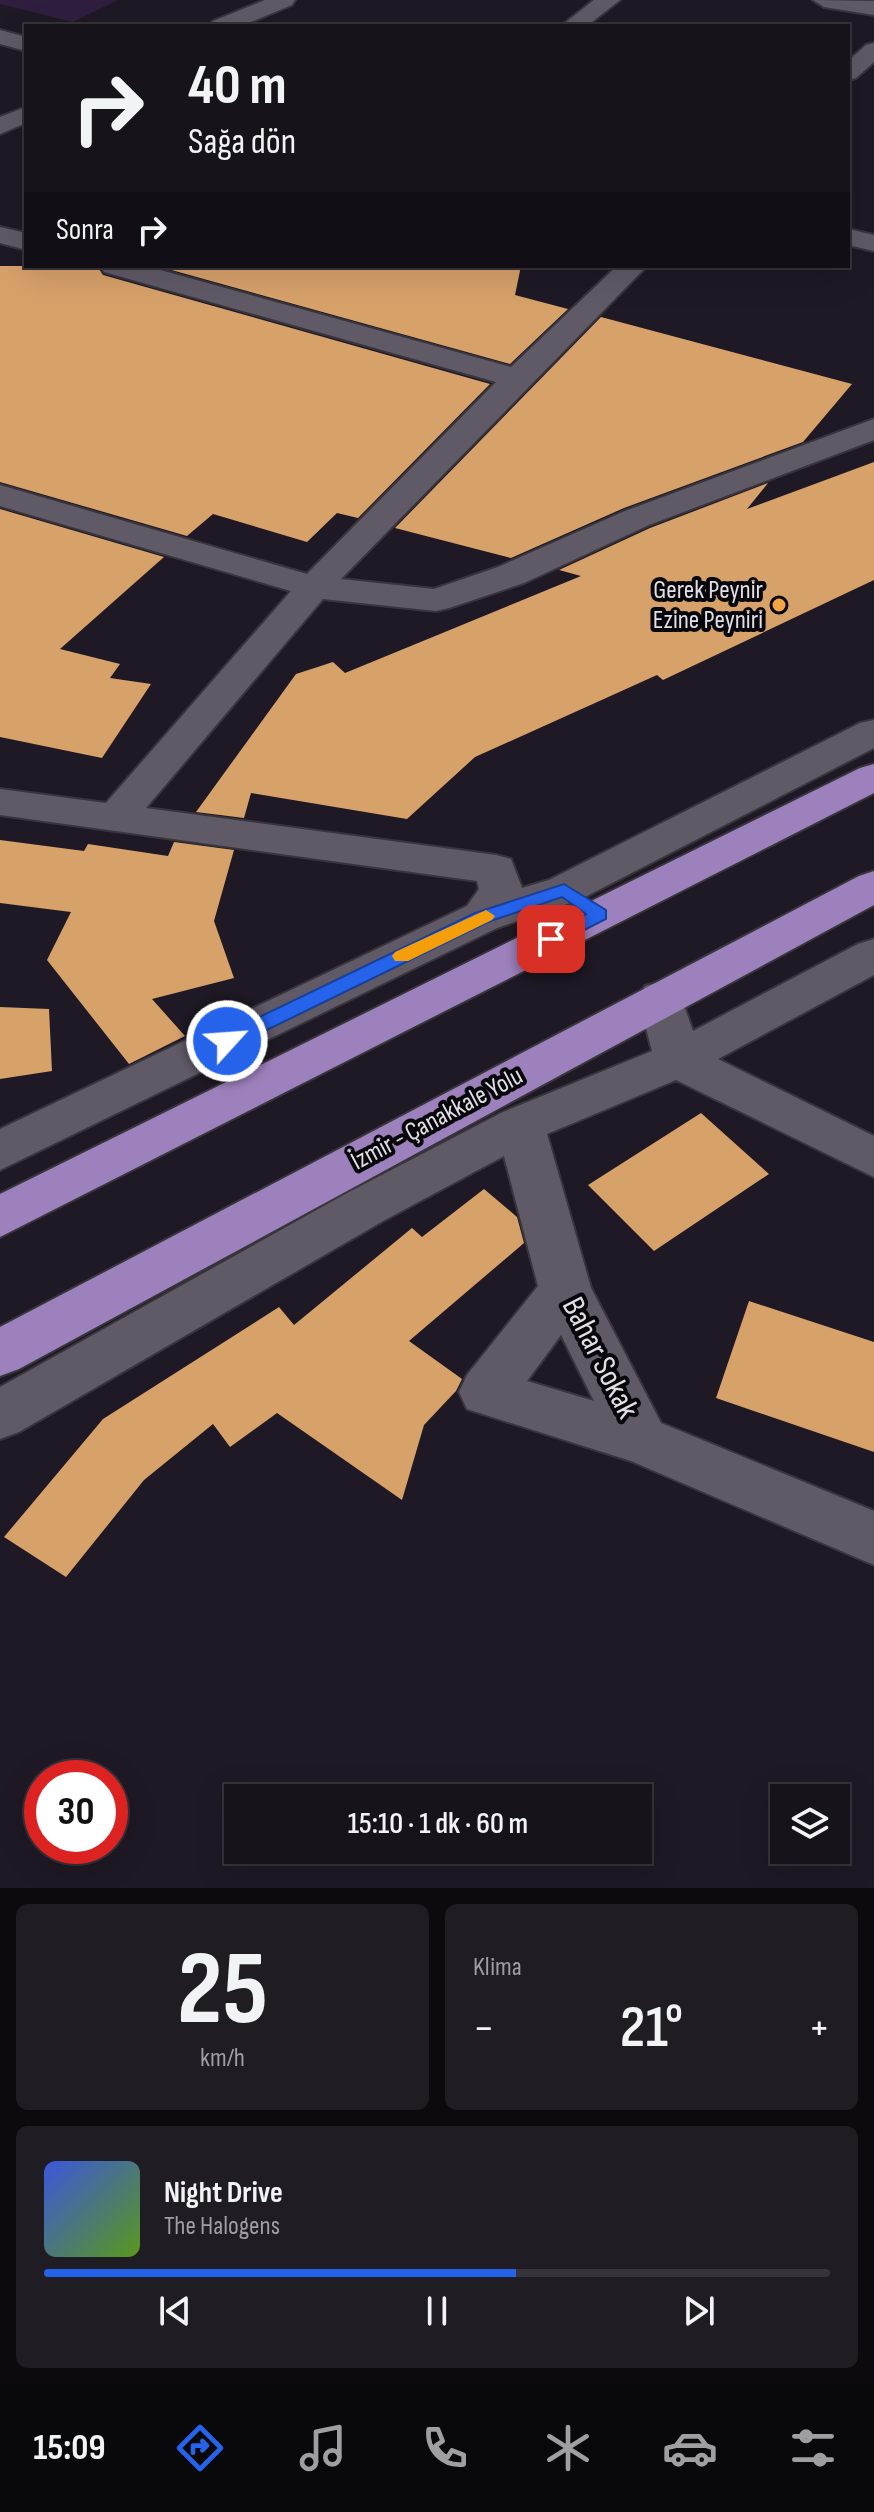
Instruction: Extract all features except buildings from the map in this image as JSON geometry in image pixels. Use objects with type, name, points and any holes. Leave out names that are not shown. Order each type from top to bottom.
[{"type":"highway","points":[[0,1217],[582,902],[874,777]]},
{"type":"highway","name":"İzmir - Çanakkale Yolu","points":[[0,1353],[874,886]]},
{"type":"street","points":[[226,24],[284,0]]},
{"type":"street","points":[[575,24],[609,0]]},
{"type":"street","points":[[824,0],[874,8]]},
{"type":"street","points":[[0,37],[24,43]]},
{"type":"street","points":[[850,72],[874,50]]},
{"type":"street","points":[[850,74],[874,78]]},
{"type":"street","points":[[0,126],[24,115]]},
{"type":"street","points":[[0,235],[24,241]]},
{"type":"street","points":[[850,237],[874,243]]},
{"type":"street","points":[[121,268],[517,378]]},
{"type":"street","points":[[116,817],[314,587],[517,378],[631,268]]},
{"type":"street","points":[[0,495],[314,587],[436,600],[511,575],[637,518],[874,429]]},
{"type":"street","points":[[0,1151],[482,917],[582,902],[874,732]]},
{"type":"street","points":[[0,802],[496,869],[501,891],[482,917]]},
{"type":"street","points":[[0,1415],[365,1207],[520,1125],[678,1060],[874,955]]},
{"type":"street","points":[[661,998],[678,1060],[874,1158]]},
{"type":"street","name":"Bahar Sokak","points":[[520,1125],[565,1290],[641,1440],[874,1538]]},
{"type":"street","points":[[565,1290],[486,1392],[641,1440]]},
{"type":"shaded area","points":[[0,0],[118,0],[73,22],[0,4]]},
{"type":"slow traffic","points":[[402,956],[486,916]]},
{"type":"place","name":"Gerek Peynir Ezine Peyniri","points":[[779,605]]},
{"type":"route","points":[[227,1041],[482,917],[564,890],[600,915],[551,939]]}]
